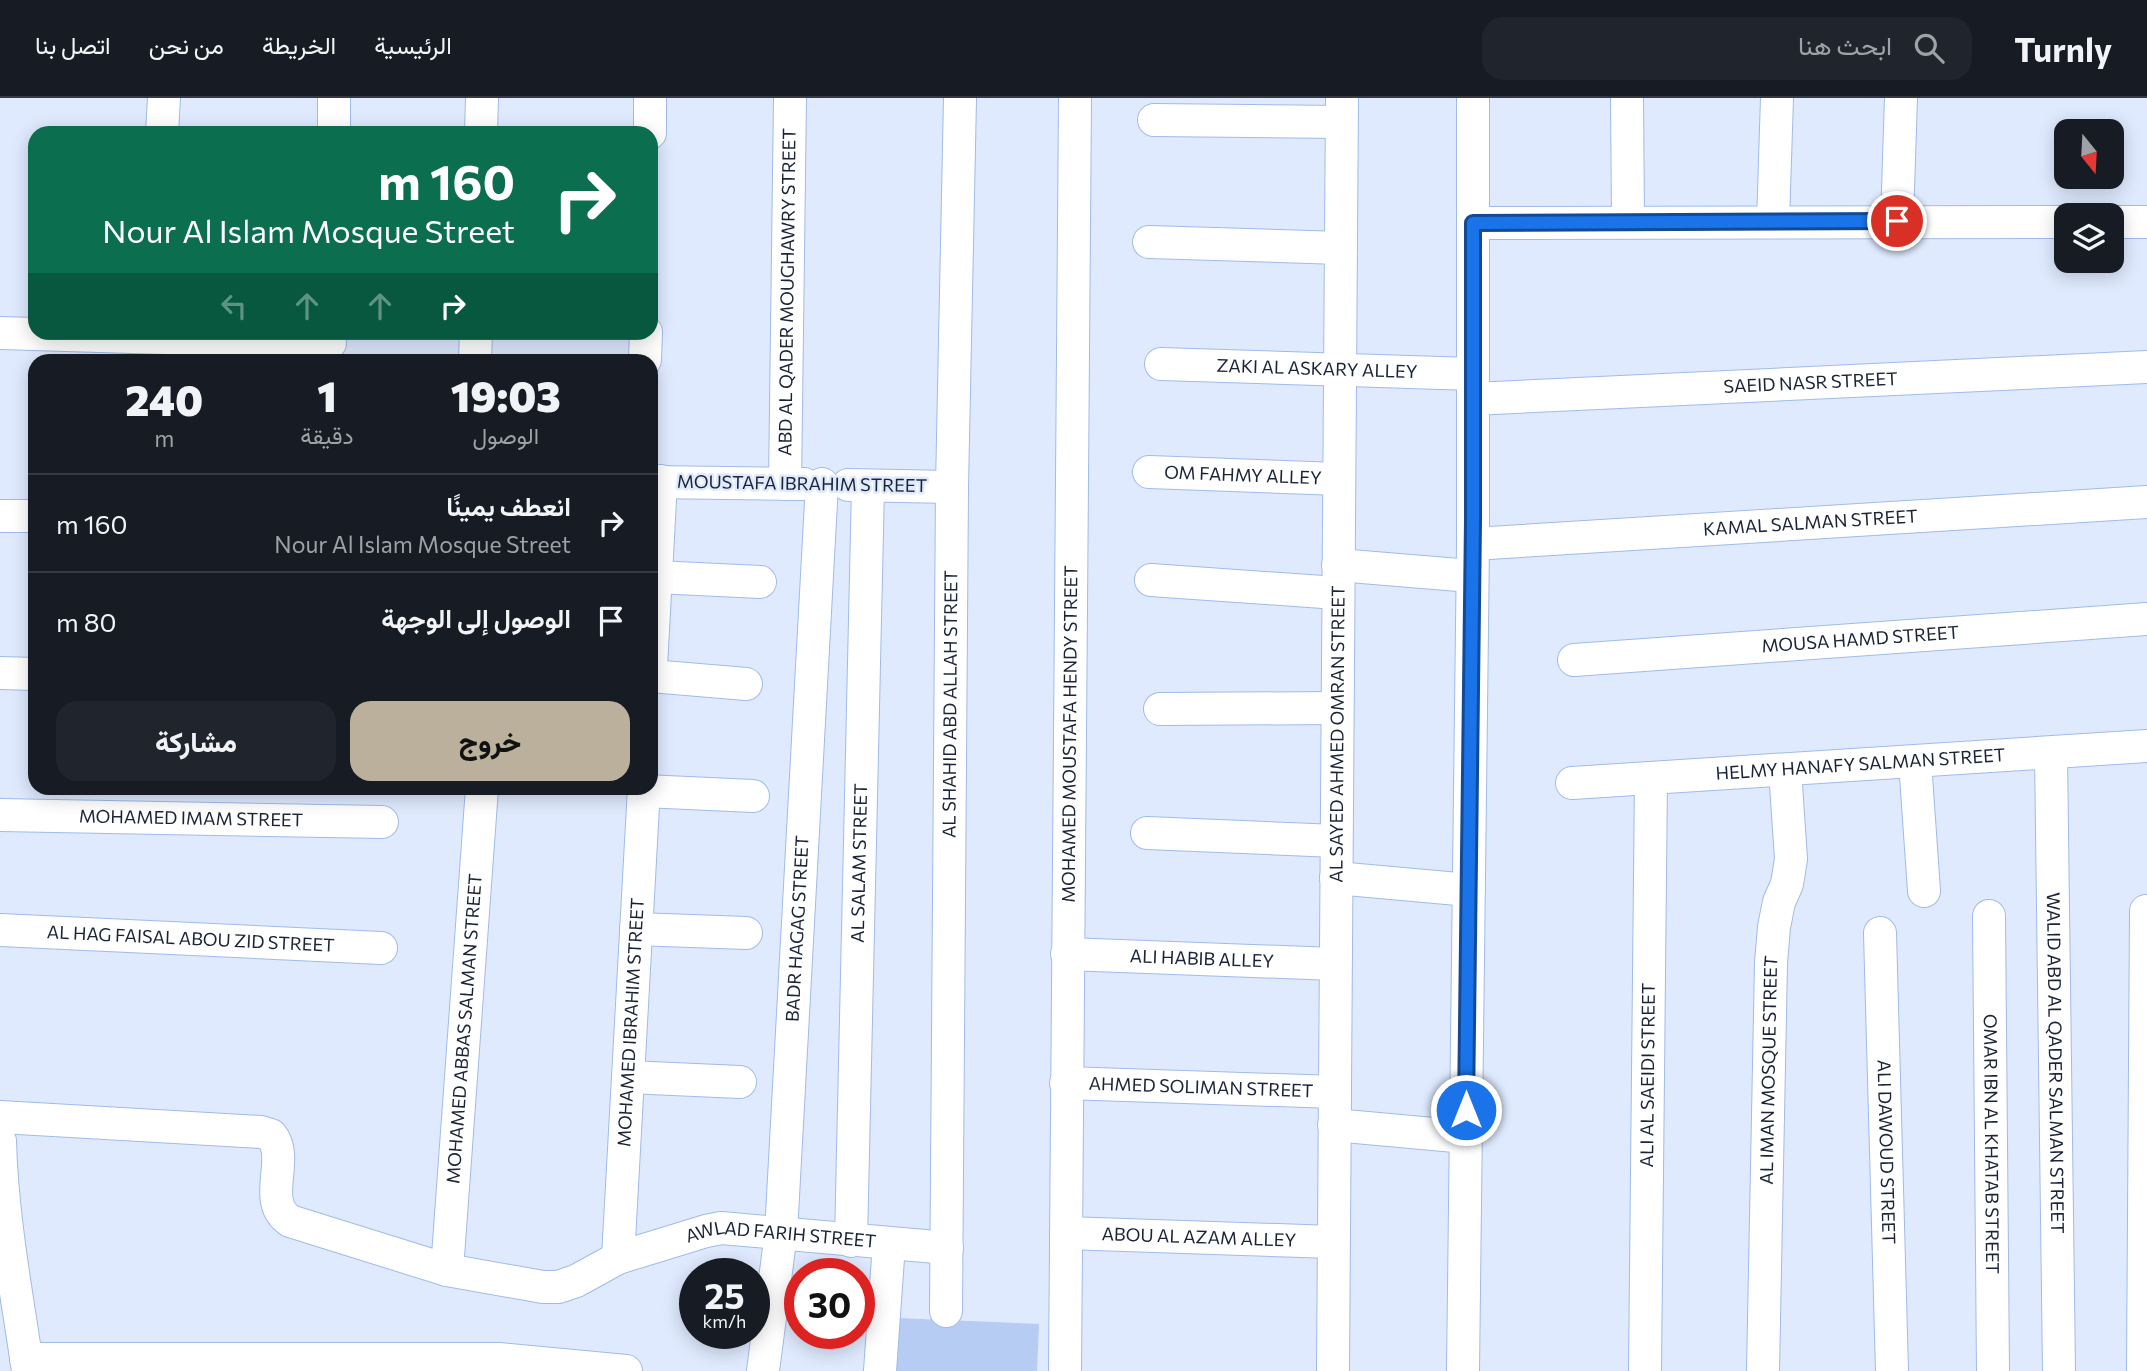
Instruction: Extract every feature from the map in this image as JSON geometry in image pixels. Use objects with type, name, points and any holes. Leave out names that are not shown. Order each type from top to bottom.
[{"type":"street","points":[[162,126],[163,98]]},
{"type":"street","points":[[334,98],[334,126]]},
{"type":"street","points":[[481,126],[482,98]]},
{"type":"street","points":[[650,98],[650,126]]},
{"type":"street","name":"ABD AL QADER MOUGHAWRY STREET","points":[[785,484],[790,98]]},
{"type":"street","name":"AL SHAHID ABD ALLAH STREET","points":[[946,1311],[952,487],[960,98]]},
{"type":"street","name":"MOHAMED MOUSTAFA HENDY STREET","points":[[1065,1371],[1074,98]]},
{"type":"street","points":[[1463,1371],[1473,544],[1473,98]]},
{"type":"street","points":[[1627,98],[1628,222]]},
{"type":"street","points":[[1773,222],[1777,98]]},
{"type":"street","points":[[1897,221],[1901,98]]},
{"type":"street","points":[[1154,120],[1341,110]]},
{"type":"street","name":"AL SAYED AHMED OMRAN STREET","points":[[1333,1371],[1341,110]]},
{"type":"street","points":[[1473,223],[2054,222]]},
{"type":"street","points":[[2124,222],[2147,222]]},
{"type":"street","points":[[1149,242],[1341,248]]},
{"type":"street","points":[[0,333],[28,333]]},
{"type":"street","points":[[235,340],[330,346]]},
{"type":"street","name":"ZAKI AL ASKARY ALLEY","points":[[1161,364],[1340,370],[1473,386]]},
{"type":"street","name":"SAEID NASR STREET","points":[[1473,386],[2147,367]]},
{"type":"street","name":"OM FAHMY ALLEY","points":[[1149,472],[1339,479]]},
{"type":"street","name":"MOUSTAFA IBRAHIM STREET","points":[[658,482],[952,487]]},
{"type":"street","name":"BADR HAGAG STREET","points":[[763,1371],[781,1233],[822,484]]},
{"type":"street","name":"AL SALAM STREET","points":[[851,1241],[868,485]]},
{"type":"street","name":"KAMAL SALMAN STREET","points":[[1473,544],[2147,502]]},
{"type":"street","points":[[0,516],[28,516]]},
{"type":"street","points":[[1151,580],[1471,576]]},
{"type":"street","points":[[658,577],[760,582]]},
{"type":"street","name":"MOUSA HAMD STREET","points":[[1574,660],[2147,619]]},
{"type":"street","points":[[0,673],[28,674]]},
{"type":"street","points":[[658,677],[746,684]]},
{"type":"street","points":[[1160,709],[1337,708]]},
{"type":"street","name":"HELMY HANAFY SALMAN STREET","points":[[1572,783],[2147,746]]},
{"type":"street","name":"WALID ABD AL QADER SALMAN STREET","points":[[2051,753],[2059,1371]]},
{"type":"street","points":[[1915,762],[1924,891]]},
{"type":"street","name":"AL IMAN MOSQUE STREET","points":[[1763,1371],[1771,963],[1774,927],[1779,902],[1787,884],[1791,859],[1785,770]]},
{"type":"street","name":"ALI AL SAEIDI STREET","points":[[1644,1371],[1651,778]]},
{"type":"street","points":[[658,790],[753,796]]},
{"type":"street","name":"MOHAMED ABBAS SALMAN STREET","points":[[447,1269],[481,795]]},
{"type":"street","name":"MOHAMED IBRAHIM STREET","points":[[618,1258],[644,795]]},
{"type":"street","name":"MOHAMED IMAM STREET","points":[[0,815],[382,822]]},
{"type":"street","points":[[1147,833],[1336,841]]},
{"type":"street","points":[[1336,878],[1469,891]]},
{"type":"street","points":[[2143,1371],[2146,911]]},
{"type":"street","name":"OMAR IBN AL KHATAB STREET","points":[[1989,916],[1993,1371]]},
{"type":"street","points":[[636,929],[746,933]]},
{"type":"street","name":"AL HAG FAISAL ABOU ZID STREET","points":[[0,930],[381,948]]},
{"type":"street","name":"ALI DAWOUD STREET","points":[[1880,933],[1892,1371]]},
{"type":"street","name":"ALI HABIB ALLEY","points":[[1067,954],[1335,964]]},
{"type":"street","points":[[628,1077],[740,1082]]},
{"type":"street","name":"AHMED SOLIMAN STREET","points":[[1066,1083],[1335,1092]]},
{"type":"street","name":"AWLAD FARIH STREET","points":[[0,1117],[261,1132],[271,1135],[278,1147],[276,1202],[283,1217],[297,1224],[447,1269],[542,1287],[558,1287],[576,1281],[618,1258],[721,1228],[947,1248]]},
{"type":"street","points":[[1334,1125],[1466,1137]]},
{"type":"street","points":[[0,1142],[0,1166],[27,1365],[453,1365],[499,1359],[626,1371]]},
{"type":"street","name":"ABOU AL AZAM ALLEY","points":[[1066,1233],[1333,1242]]},
{"type":"street","points":[[880,1371],[889,1244]]},
{"type":"building","points":[[897,1318],[1039,1324],[1037,1371],[895,1371]]},
{"type":"route","points":[[1466,1110],[1473,544],[1473,223],[1897,221]]}]
